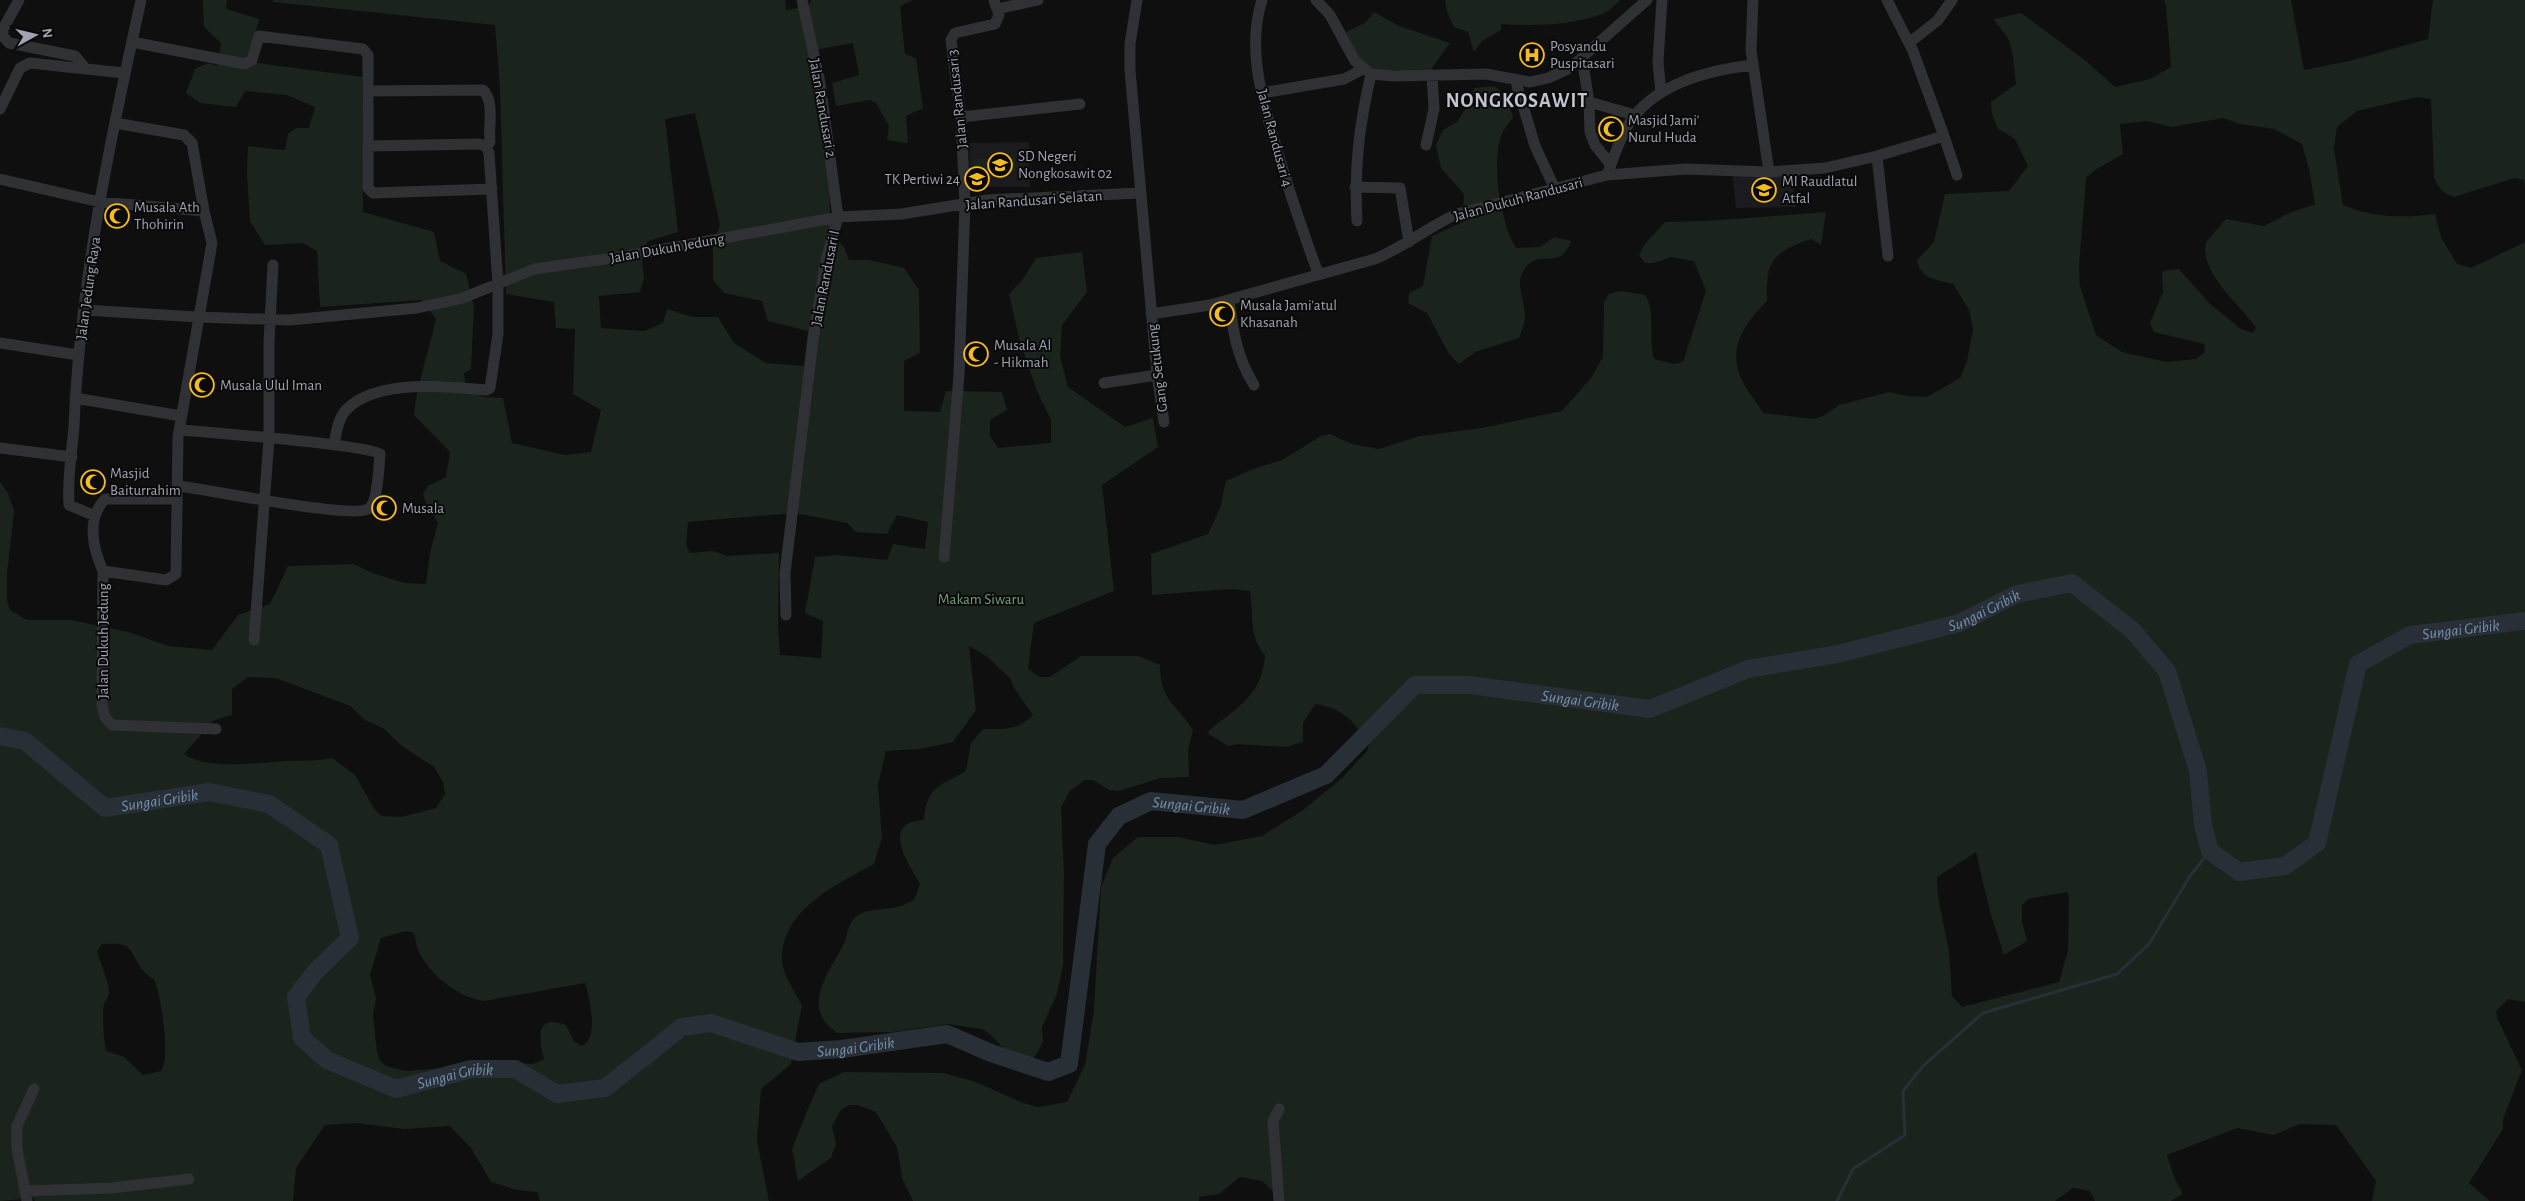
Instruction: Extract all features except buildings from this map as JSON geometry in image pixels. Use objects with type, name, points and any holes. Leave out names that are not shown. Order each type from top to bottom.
[{"type":"street","points":[[19,0],[3,29],[5,39],[9,42],[75,56],[85,68]]},
{"type":"street","name":"Jalan Jedung Raya","points":[[95,516],[69,505],[78,355],[100,202],[124,73],[141,0]]},
{"type":"street","name":"Jalan Randusari 2","points":[[802,0],[820,83],[838,217]]},
{"type":"street","points":[[996,4],[1038,0]]},
{"type":"street","points":[[1136,0],[1130,60],[1151,314]]},
{"type":"street","name":"Jalan Randusari 4","points":[[1262,0],[1256,18],[1256,63],[1262,93],[1288,188],[1318,273]]},
{"type":"street","points":[[1262,93],[1344,79],[1367,72],[1394,76],[1486,74],[1530,82],[1548,78],[1570,68],[1647,0]]},
{"type":"street","points":[[1662,0],[1658,70],[1662,93]]},
{"type":"street","points":[[1753,0],[1750,32],[1753,65],[1769,172]]},
{"type":"street","points":[[1888,0],[1909,43],[1957,175]]},
{"type":"street","points":[[1909,43],[1938,20],[1952,0]]},
{"type":"street","points":[[1320,1],[1330,15],[1354,61],[1367,72]]},
{"type":"street","name":"Jalan Randusari 3","points":[[944,557],[959,376],[965,204],[961,117],[951,37],[955,33],[996,24],[999,20],[996,4]]},
{"type":"street","points":[[132,42],[245,64],[252,60],[259,36],[363,49],[368,55],[368,188],[374,193],[492,189]]},
{"type":"street","points":[[1582,58],[1589,102],[1588,121],[1595,146],[1609,170]]},
{"type":"street","points":[[0,109],[15,76],[24,65],[30,63],[48,63],[124,73]]},
{"type":"street","points":[[1609,170],[1629,123],[1635,115],[1662,93],[1709,72],[1753,65]]},
{"type":"street","points":[[1357,221],[1355,187],[1357,141],[1367,72]]},
{"type":"street","points":[[1426,145],[1434,109],[1432,75]]},
{"type":"street","points":[[1514,79],[1535,146],[1555,189]]},
{"type":"street","points":[[368,91],[483,90],[489,96],[490,105],[490,142],[486,146]]},
{"type":"street","points":[[1589,102],[1635,115]]},
{"type":"street","points":[[961,117],[1080,104]]},
{"type":"street","name":"Jalan Dukuh Jedung","points":[[103,571],[166,580],[176,574],[181,416],[197,317],[212,243],[210,227],[204,211],[195,148],[189,139],[184,135],[115,123]]},
{"type":"street","name":"Jalan Dukuh Randusari","points":[[1151,314],[1190,310],[1318,273],[1375,259],[1410,242],[1436,224],[1456,214],[1555,189],[1609,170],[1769,172],[1825,168],[1877,156],[1944,136]]},
{"type":"street","points":[[368,146],[479,144],[486,146]]},
{"type":"street","points":[[334,445],[339,424],[346,410],[361,399],[377,392],[439,386],[488,390],[498,334],[498,284],[489,153],[486,146]]},
{"type":"street","points":[[1877,156],[1888,256]]},
{"type":"street","points":[[0,179],[100,202],[204,211]]},
{"type":"street","points":[[1355,187],[1400,188],[1410,242]]},
{"type":"street","name":"Jalan Randusari Selatan","points":[[838,217],[902,214],[988,200],[1140,193]]},
{"type":"street","name":"Jalan Dukuh Jedung","points":[[85,310],[197,317],[314,319],[417,308],[463,298],[520,274],[543,267],[627,256],[838,217]]},
{"type":"street","name":"Jalan Randusari I","points":[[786,614],[785,573],[813,340],[826,260],[838,217]]},
{"type":"street","points":[[254,640],[269,439],[269,319],[273,265]]},
{"type":"street","points":[[1229,300],[1238,351],[1244,368],[1254,385]]},
{"type":"street","name":"Gang Setukung","points":[[1151,314],[1164,422]]},
{"type":"street","points":[[0,343],[78,355]]},
{"type":"street","points":[[1104,383],[1157,376]]},
{"type":"street","points":[[75,398],[181,416]]},
{"type":"street","points":[[178,486],[330,509],[369,509],[375,498],[380,454],[376,450],[180,430]]},
{"type":"street","points":[[0,448],[72,458]]},
{"type":"street","points":[[95,516],[102,502],[109,498],[177,499]]},
{"type":"street","name":"Jalan Dukuh Jedung","points":[[95,516],[93,544],[103,571],[102,706],[105,717],[112,725],[216,728]]},
{"type":"street","points":[[34,1089],[17,1126],[17,1148],[27,1196],[190,1179]]},
{"type":"street","points":[[1279,1109],[1273,1120],[1279,1201]]},
{"type":"shaded area","name":"SD Negeri Nongkosawit 02","points":[[1029,142],[1030,187],[970,187],[969,143]]},
{"type":"shaded area","name":"MI Raudlatul Atfal","points":[[1732,172],[1792,174],[1796,207],[1736,208]]},
{"type":"green space","name":"Makam Siwaru","points":[[203,0],[227,0],[226,9],[259,19],[249,58],[257,63],[362,77],[363,212],[434,232],[440,261],[466,274],[474,307],[471,369],[464,373],[466,391],[484,397],[503,398],[512,443],[565,455],[591,452],[601,410],[573,394],[575,329],[556,328],[554,302],[506,294],[500,89],[495,25],[273,2],[273,0],[785,0],[786,10],[808,6],[812,0],[913,0],[900,6],[905,54],[916,58],[923,108],[906,116],[908,143],[887,140],[889,126],[876,103],[870,100],[836,106],[832,83],[859,75],[853,43],[809,51],[829,166],[830,233],[844,247],[849,260],[869,260],[904,268],[919,290],[920,353],[904,361],[904,411],[940,412],[946,391],[1002,392],[1007,410],[990,420],[990,436],[998,448],[1051,443],[1051,420],[1037,391],[1020,342],[1009,294],[1023,279],[1036,258],[1082,252],[1087,292],[1062,325],[1060,357],[1068,387],[1125,427],[1153,418],[1158,447],[1102,485],[1114,591],[1034,623],[1028,669],[1040,677],[1050,677],[1081,656],[1138,656],[1160,665],[1166,695],[1193,730],[1188,749],[1189,777],[1161,778],[1118,791],[1109,790],[1093,780],[1085,780],[1070,791],[1061,807],[1064,874],[1063,966],[1057,994],[1042,1027],[1043,1042],[1032,1059],[1022,1058],[1003,1048],[990,1034],[982,1029],[948,1024],[892,1032],[838,1033],[827,1024],[821,1014],[819,1004],[824,982],[854,918],[867,911],[899,907],[914,900],[920,884],[904,854],[900,836],[903,829],[909,823],[924,819],[928,800],[936,789],[966,771],[971,743],[983,729],[1010,728],[1021,724],[1033,715],[1014,688],[1010,678],[986,656],[969,646],[976,710],[953,742],[920,749],[886,751],[878,784],[882,838],[874,864],[828,890],[814,901],[791,926],[784,941],[782,959],[784,970],[802,1005],[791,1064],[761,1089],[757,1141],[769,1201],[540,1201],[537,1192],[517,1190],[491,1182],[471,1148],[450,1126],[404,1129],[357,1123],[325,1125],[296,1168],[293,1201],[35,1201],[34,1198],[0,1201],[0,482],[8,493],[14,511],[7,574],[7,601],[10,610],[27,620],[71,620],[128,632],[169,646],[212,650],[238,615],[270,604],[288,566],[353,564],[375,574],[405,583],[426,584],[430,553],[438,523],[423,494],[428,486],[446,477],[450,452],[414,415],[420,379],[436,319],[421,300],[320,307],[317,251],[303,243],[265,245],[250,221],[247,174],[248,146],[285,150],[288,134],[296,128],[309,128],[315,107],[287,95],[245,91],[236,107],[200,103],[186,93],[195,69],[208,63],[217,66],[221,43],[204,27]],"holes":[[[695,113],[720,225],[713,246],[713,280],[724,293],[762,301],[768,321],[808,331],[804,366],[766,363],[734,343],[718,317],[693,317],[667,309],[663,323],[644,331],[601,328],[599,296],[640,292],[644,278],[641,250],[649,241],[678,232],[665,119]],[[795,513],[847,523],[856,532],[887,534],[897,515],[928,522],[925,549],[893,544],[887,560],[837,555],[815,557],[805,613],[823,621],[821,658],[780,655],[778,626],[779,553],[727,556],[713,551],[690,553],[686,545],[688,522]],[[248,677],[276,678],[350,706],[365,720],[383,728],[402,746],[434,767],[443,782],[445,794],[436,808],[402,817],[382,816],[375,810],[355,775],[332,758],[248,764],[219,764],[194,759],[184,754],[214,720],[232,715],[232,689]],[[406,931],[414,933],[420,954],[426,964],[448,985],[475,999],[484,1001],[585,983],[592,1018],[590,1035],[587,1042],[582,1046],[574,1041],[566,1025],[556,1022],[544,1025],[540,1037],[544,1059],[533,1064],[511,1062],[407,1071],[386,1066],[380,1061],[377,1052],[373,1016],[376,998],[370,975],[381,938]],[[102,944],[123,945],[131,951],[143,970],[154,979],[164,1026],[165,1053],[161,1071],[143,1075],[124,1057],[106,1051],[103,1014],[104,1004],[109,995],[109,988],[97,951]]]},
{"type":"green space","points":[[1445,0],[1620,0],[1604,13],[1577,21],[1539,25],[1501,24],[1501,30],[1482,41],[1474,52],[1468,32],[1454,27],[1447,12]]},
{"type":"green space","points":[[2164,0],[2291,0],[2304,70],[2349,61],[2428,39],[2433,0],[2525,0],[2525,190],[2524,180],[2515,178],[2454,197],[2441,190],[2434,177],[2431,99],[2418,97],[2357,111],[2337,127],[2334,149],[2343,205],[2377,215],[2411,216],[2435,214],[2441,237],[2457,264],[2471,268],[2525,242],[2525,1002],[2508,999],[2496,1011],[2498,1020],[2522,1070],[2503,1119],[2503,1129],[2469,1183],[2490,1201],[2372,1201],[2376,1181],[2336,1125],[2300,1124],[2274,1135],[2237,1128],[2167,1155],[2174,1177],[2183,1194],[2171,1201],[2095,1201],[2090,1191],[2073,1188],[2055,1201],[1283,1201],[1262,1181],[1240,1177],[1219,1194],[1199,1197],[1199,1201],[913,1201],[902,1178],[897,1147],[876,1112],[858,1105],[849,1105],[841,1110],[832,1126],[836,1144],[831,1158],[798,1181],[792,1149],[807,1111],[819,1084],[844,1072],[943,1073],[976,1082],[1023,1103],[1038,1107],[1067,1102],[1085,1065],[1094,1010],[1101,887],[1113,858],[1138,837],[1178,837],[1214,845],[1262,836],[1303,810],[1342,778],[1367,751],[1369,745],[1359,729],[1347,717],[1333,709],[1315,704],[1303,723],[1303,742],[1285,747],[1237,744],[1228,746],[1207,733],[1245,701],[1255,688],[1262,673],[1265,655],[1254,633],[1250,591],[1230,589],[1152,595],[1151,554],[1208,534],[1220,508],[1226,481],[1253,469],[1282,460],[1321,436],[1330,434],[1352,444],[1379,449],[1420,436],[1482,428],[1562,411],[1591,378],[1603,357],[1604,302],[1609,294],[1620,291],[1645,295],[1648,301],[1654,359],[1674,364],[1683,362],[1706,291],[1694,261],[1671,257],[1654,263],[1645,263],[1639,255],[1644,245],[1665,222],[1707,221],[1826,212],[1821,245],[1811,239],[1788,249],[1774,260],[1768,276],[1767,301],[1746,327],[1737,346],[1736,357],[1742,380],[1763,413],[1814,419],[1823,416],[1839,405],[1889,392],[1927,397],[1960,378],[1967,361],[1973,329],[1969,310],[1953,284],[1930,278],[1919,267],[1917,260],[1934,242],[1945,194],[2009,191],[2028,166],[2015,139],[1998,129],[1992,114],[1991,102],[2016,84],[2009,40],[1994,19],[2021,13],[2086,61],[2115,87],[2150,79],[2171,67]],"holes":[[[2223,118],[2240,124],[2274,129],[2302,144],[2309,169],[2315,204],[2287,214],[2264,226],[2226,219],[2206,242],[2205,254],[2215,277],[2256,328],[2253,333],[2241,329],[2209,303],[2179,269],[2162,271],[2163,292],[2150,323],[2154,332],[2204,344],[2205,352],[2196,359],[2166,362],[2122,352],[2096,335],[2080,286],[2079,267],[2086,178],[2098,168],[2123,154],[2120,124],[2147,121],[2172,127]],[[1976,852],[1990,912],[2004,955],[2027,941],[2022,922],[2022,905],[2028,899],[2067,892],[2069,896],[2068,950],[2059,982],[1962,1007],[1952,996],[1949,951],[1938,897],[1937,877]]]},
{"type":"green space","points":[[1374,12],[1399,26],[1450,43],[1430,71],[1374,70],[1362,65],[1346,32],[1365,23]]},
{"type":"green space","points":[[1494,86],[1507,96],[1513,118],[1503,131],[1497,157],[1501,207],[1510,237],[1516,248],[1540,247],[1554,237],[1571,241],[1567,250],[1562,255],[1556,258],[1538,259],[1526,267],[1522,273],[1520,285],[1525,319],[1519,338],[1475,352],[1459,364],[1449,354],[1427,313],[1408,303],[1409,293],[1423,286],[1432,236],[1463,222],[1464,194],[1441,168],[1436,145],[1443,130],[1457,122],[1471,101],[1474,88]]},
{"type":"green space","points":[[973,159],[1015,159],[1015,170],[973,170]]},
{"type":"waterway","name":"Sungai Gribik","points":[[0,736],[25,741],[105,808],[209,792],[269,804],[329,845],[350,938],[315,972],[296,997],[302,1038],[327,1060],[396,1089],[471,1069],[515,1069],[557,1094],[605,1088],[682,1027],[711,1023],[798,1052],[842,1049],[947,1034],[991,1053],[1048,1072],[1069,1064],[1097,844],[1119,816],[1151,801],[1243,810],[1326,775],[1415,685],[1469,685],[1650,709],[1748,669],[1838,654],[1959,623],[2017,594],[2072,583],[2132,630],[2167,671],[2198,771],[2203,825],[2210,851],[2239,872],[2285,866],[2317,843],[2358,664],[2410,635],[2525,621]]},
{"type":"waterway","points":[[1837,1201],[1853,1169],[1905,1135],[1903,1091],[1923,1066],[1983,1013],[2117,974],[2149,944],[2190,876],[2210,851]]},
{"type":"place","name":"Posyandu Puspitasari","points":[[1532,55]]},
{"type":"place","name":"Masjid Jami' Nurul Huda","points":[[1611,129]]},
{"type":"place","name":"SD Negeri Nongkosawit 02","points":[[1000,165]]},
{"type":"place","name":"TK Pertiwi 24","points":[[977,179]]},
{"type":"place","name":"MI Raudlatul Atfal","points":[[1764,190]]},
{"type":"place","name":"Musala Ath Thohirin","points":[[117,216]]},
{"type":"place","name":"Musala Jami'atul Khasanah","points":[[1222,314]]},
{"type":"place","name":"Musala Al - Hikmah","points":[[976,354]]},
{"type":"place","name":"Musala Ulul Iman","points":[[202,385]]},
{"type":"place","name":"Masjid Baiturrahim","points":[[93,482]]},
{"type":"place","name":"Musala","points":[[384,508]]},
{"type":"district","name":"NONGKOSAWIT","points":[[1517,100]]}]
